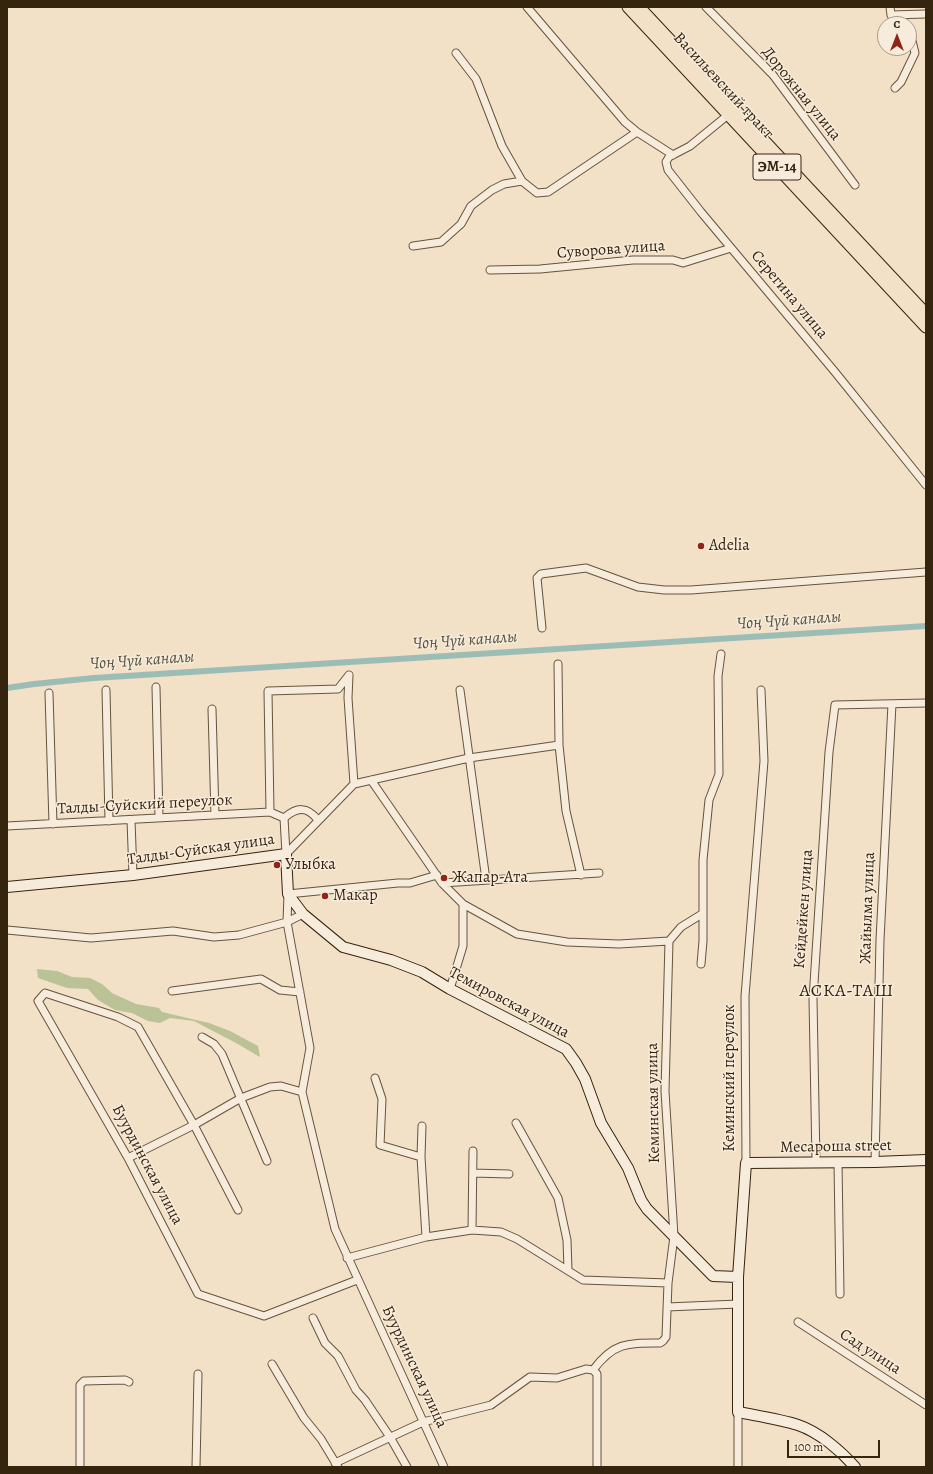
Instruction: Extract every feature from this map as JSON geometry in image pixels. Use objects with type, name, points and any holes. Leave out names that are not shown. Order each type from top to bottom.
[{"type":"main road","name":"Васильевский тракт","points":[[628,7],[926,327]]},
{"type":"main road","name":"Васильевский тракт","points":[[646,10],[926,314]]},
{"type":"street","points":[[527,7],[625,122],[637,132],[673,155],[690,146],[728,115]]},
{"type":"street","name":"Дорожная улица","points":[[706,7],[773,76],[855,185]]},
{"type":"street","points":[[890,7],[891,15],[926,14]]},
{"type":"street","points":[[456,53],[476,79],[502,146],[522,181],[537,193],[548,192],[637,132]]},
{"type":"street","points":[[895,88],[901,82],[914,56]]},
{"type":"street","name":"Серегина улица","points":[[673,155],[666,160],[668,170],[701,212],[835,372],[926,485]]},
{"type":"street","points":[[413,246],[441,242],[461,224],[471,206],[492,190],[504,184],[522,181]]},
{"type":"street","name":"Суворова улица","points":[[490,270],[540,269],[633,260],[673,260],[682,263],[731,248]]},
{"type":"street","points":[[542,628],[537,578],[541,574],[586,568],[638,587],[664,590],[691,590],[926,572]]},
{"type":"street","points":[[701,964],[703,941],[703,860],[709,800],[719,774],[718,676],[721,654]]},
{"type":"street","points":[[558,664],[559,745],[566,811],[581,875]]},
{"type":"street","points":[[270,812],[268,691],[338,689],[349,675],[348,698],[354,784],[469,758],[559,745]]},
{"type":"street","points":[[156,687],[159,818]]},
{"type":"street","points":[[106,690],[109,821]]},
{"type":"street","points":[[460,690],[486,880]]},
{"type":"street","name":"Кеминский переулок","points":[[738,1467],[738,1277],[746,1163],[745,996],[764,761],[761,690]]},
{"type":"street","points":[[50,693],[53,824]]},
{"type":"street","points":[[892,704],[926,703]]},
{"type":"street","name":"Кейдейкен улица","points":[[816,1162],[813,999],[829,752],[835,705],[892,704]]},
{"type":"street","name":"Жайылма улица","points":[[876,1162],[880,940],[892,704]]},
{"type":"street","points":[[212,709],[215,815]]},
{"type":"street","points":[[370,780],[442,883],[463,904],[517,934],[568,942],[619,944],[669,941],[681,928],[702,914]]},
{"type":"street","name":"Талды-Суйская улица","points":[[7,887],[133,875],[286,854],[354,784]]},
{"type":"street","points":[[284,818],[293,811],[302,809],[313,813],[318,820]]},
{"type":"street","name":"Талды-Суйский переулок","points":[[7,826],[270,812],[284,818]]},
{"type":"street","name":"Буурдинская улица","points":[[284,818],[288,894],[287,922],[310,1048],[302,1092],[335,1229],[357,1280],[444,1467]]},
{"type":"street","points":[[131,820],[133,875]]},
{"type":"street","points":[[442,883],[599,873]]},
{"type":"street","points":[[288,894],[410,883],[436,875]]},
{"type":"street","name":"Темировская улица","points":[[288,894],[303,914],[343,947],[398,962],[422,972],[450,989],[566,1049],[585,1079],[601,1123],[628,1168],[641,1200],[647,1208],[713,1276],[738,1277]]},
{"type":"street","points":[[450,989],[463,946],[463,904]]},
{"type":"street","points":[[7,930],[90,938],[173,931],[214,937],[239,935],[287,922],[303,914]]},
{"type":"street","name":"Кеминская улица","points":[[593,1370],[609,1352],[629,1343],[660,1343],[664,1341],[666,1337],[668,1283],[674,1236],[665,1091],[669,941]]},
{"type":"street","points":[[172,991],[261,979],[280,990],[300,992]]},
{"type":"street","name":"Буурдинская улица","points":[[194,1125],[138,1028],[118,1017],[45,993],[38,1001],[128,1158],[198,1294],[264,1316],[357,1280]]},
{"type":"street","points":[[202,1037],[214,1044],[222,1054],[267,1161]]},
{"type":"street","points":[[375,1078],[382,1099],[380,1145],[421,1157]]},
{"type":"street","points":[[128,1158],[194,1125],[241,1098],[270,1087],[281,1086],[302,1092]]},
{"type":"street","points":[[516,1123],[558,1198],[567,1240],[568,1270]]},
{"type":"street","points":[[194,1125],[238,1210]]},
{"type":"street","points":[[422,1126],[421,1157],[426,1237]]},
{"type":"street","points":[[472,1230],[473,1151]]},
{"type":"street","name":"Месароша street","points":[[746,1163],[926,1160]]},
{"type":"street","points":[[838,1162],[840,1294]]},
{"type":"street","points":[[473,1173],[509,1174]]},
{"type":"street","points":[[347,1258],[426,1237],[472,1230],[501,1232],[516,1239],[583,1280],[668,1283]]},
{"type":"street","points":[[667,1307],[738,1304]]},
{"type":"street","points":[[313,1318],[325,1343],[338,1356],[356,1390],[365,1400],[390,1437],[407,1467]]},
{"type":"street","name":"Сад улица","points":[[798,1322],[926,1405]]},
{"type":"street","points":[[272,1364],[304,1418],[321,1439],[336,1465],[423,1422],[491,1405],[530,1377],[557,1378],[586,1369],[593,1370],[598,1374],[597,1467]]},
{"type":"street","points":[[196,1467],[198,1374]]},
{"type":"street","points":[[80,1467],[80,1385],[84,1381],[125,1380],[129,1382]]},
{"type":"street","points":[[738,1412],[800,1426],[823,1438],[844,1454],[855,1467]]},
{"type":"green space","points":[[37,969],[57,971],[72,977],[90,978],[102,984],[112,993],[136,1004],[159,1008],[162,1012],[209,1023],[230,1031],[258,1046],[260,1057],[194,1021],[170,1018],[160,1023],[148,1021],[132,1013],[115,1010],[98,1000],[88,989],[67,988],[38,978]]},
{"type":"waterway","name":"Чоң Чүй каналы","points":[[7,688],[94,678],[926,626]]},
{"type":"place","name":"Adelia","points":[[701,546]]},
{"type":"place","name":"Улыбка","points":[[277,865]]},
{"type":"place","name":"Жапар-Ата","points":[[444,878]]},
{"type":"place","name":"Макар","points":[[325,896]]},
{"type":"district","name":"АСКА-ТАШ","points":[[847,992]]}]
